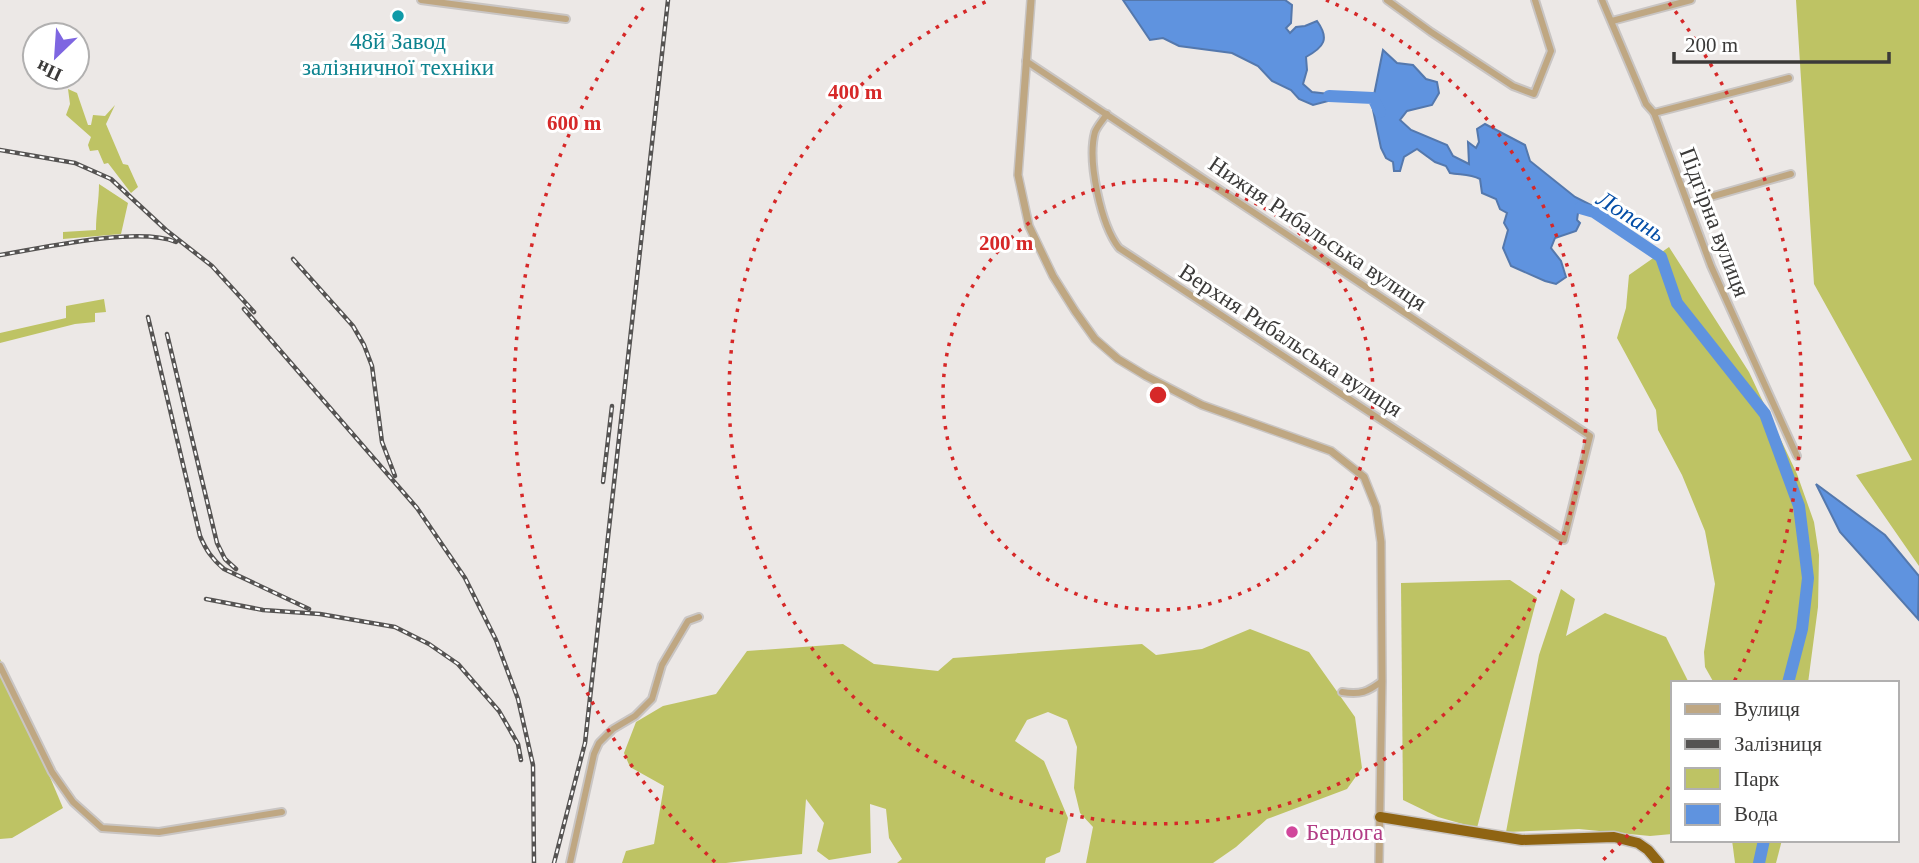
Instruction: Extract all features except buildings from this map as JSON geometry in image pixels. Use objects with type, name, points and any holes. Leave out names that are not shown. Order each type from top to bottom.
[{"type":"highway","points":[[1380,817],[1522,839],[1614,837],[1638,843],[1659,863]]},
{"type":"street","points":[[421,0],[566,19]]},
{"type":"street","points":[[1031,0],[1018,174],[1029,226],[1053,276],[1095,339],[1118,359],[1157,382],[1202,405],[1331,451],[1364,477],[1376,507],[1381,542],[1379,863]]},
{"type":"street","points":[[1387,0],[1513,86],[1534,94],[1551,51],[1535,0]]},
{"type":"street","name":"Підгірна вулиця","points":[[1602,0],[1646,103],[1654,113],[1726,302],[1797,456]]},
{"type":"street","points":[[1612,21],[1690,0]]},
{"type":"street","name":"Нижня Рибальська вулиця","points":[[1026,61],[1590,436],[1564,540]]},
{"type":"street","points":[[1654,113],[1789,78]]},
{"type":"street","name":"Верхня Рибальська вулиця","points":[[1107,114],[1094,135],[1097,198],[1111,238],[1119,248],[1564,540]]},
{"type":"street","points":[[1689,203],[1791,174]]},
{"type":"street","points":[[570,863],[594,754],[599,743],[613,729],[635,716],[652,699],[668,654],[688,621],[699,617]]},
{"type":"street","points":[[0,666],[52,772],[73,802],[102,828],[159,832],[282,812]]},
{"type":"street","points":[[1342,692],[1359,695],[1370,691],[1382,681]]},
{"type":"green space","points":[[1796,0],[1919,0],[1919,566],[1856,475],[1912,460],[1814,284]]},
{"type":"green space","points":[[68,91],[72,91],[77,93],[88,125],[91,125],[93,115],[105,116],[115,105],[106,124],[123,164],[128,165],[138,187],[131,193],[108,163],[104,164],[98,150],[90,151],[88,145],[91,137],[66,115],[70,104]]},
{"type":"green space","points":[[99,184],[128,203],[121,234],[63,239],[63,232],[96,230]]},
{"type":"green space","points":[[1669,247],[1749,372],[1797,474],[1814,522],[1819,555],[1818,607],[1808,681],[1713,681],[1705,667],[1704,652],[1715,584],[1705,531],[1682,475],[1658,430],[1656,410],[1617,338],[1626,308],[1629,275]]},
{"type":"green space","points":[[104,299],[106,312],[95,313],[95,322],[75,324],[0,343],[0,333],[66,318],[66,306]]},
{"type":"green space","points":[[1510,580],[1537,598],[1477,828],[1438,817],[1403,800],[1401,583]]},
{"type":"green space","points":[[1561,589],[1575,599],[1566,636],[1605,613],[1666,637],[1688,681],[1671,681],[1671,834],[1650,836],[1579,829],[1506,832],[1539,655]]},
{"type":"green space","points":[[1250,629],[1309,652],[1355,717],[1362,768],[1347,789],[1267,819],[1236,847],[1213,863],[1086,863],[1093,827],[1080,813],[1074,788],[1077,747],[1067,720],[1048,712],[1027,720],[1015,741],[1044,761],[1068,818],[1060,852],[1046,858],[1045,863],[897,863],[902,859],[889,838],[886,809],[870,804],[871,853],[829,860],[817,851],[824,823],[806,799],[802,854],[726,863],[622,863],[626,851],[654,844],[664,786],[630,767],[624,753],[636,722],[663,706],[716,694],[747,651],[843,644],[874,664],[938,671],[953,658],[1142,644],[1156,655],[1202,649]]},
{"type":"green space","points":[[0,659],[63,808],[12,838],[0,839]]},
{"type":"green space","points":[[1732,842],[1781,842],[1776,863],[1735,863]]},
{"type":"water","points":[[1123,0],[1285,0],[1292,5],[1291,23],[1286,28],[1290,33],[1296,27],[1317,21],[1323,33],[1321,46],[1306,57],[1307,70],[1303,84],[1312,92],[1347,96],[1313,105],[1272,81],[1258,66],[1232,53],[1179,46],[1163,38],[1150,40]]},
{"type":"water","points":[[1383,50],[1397,63],[1413,65],[1426,79],[1437,82],[1439,93],[1432,105],[1407,111],[1400,120],[1411,130],[1447,145],[1453,156],[1469,164],[1468,142],[1476,148],[1479,142],[1477,129],[1485,124],[1525,145],[1530,161],[1575,197],[1591,205],[1594,212],[1578,213],[1577,220],[1580,223],[1576,231],[1555,238],[1551,248],[1561,261],[1566,277],[1556,284],[1511,266],[1503,248],[1508,230],[1504,223],[1507,213],[1500,209],[1496,199],[1482,193],[1480,179],[1450,173],[1446,166],[1435,162],[1417,149],[1404,157],[1400,171],[1394,171],[1393,162],[1386,158],[1381,148],[1372,105]]},
{"type":"water","points":[[1816,484],[1885,535],[1919,576],[1918,619],[1840,532]]},
{"type":"waterway","name":"Лопань","points":[[1329,96],[1373,98],[1380,112]]},
{"type":"waterway","name":"Лопань","points":[[1580,208],[1594,212],[1661,257],[1677,303],[1765,414],[1799,506],[1808,578],[1802,629],[1789,681]]},
{"type":"waterway","name":"Лопань","points":[[1759,863],[1764,842]]},
{"type":"railway","points":[[554,863],[585,743],[668,0]]},
{"type":"railway","points":[[0,150],[75,163],[111,179],[166,230],[212,266],[254,312]]},
{"type":"railway","points":[[0,255],[115,237],[139,236],[176,242]]},
{"type":"railway","points":[[293,259],[353,326],[364,345],[372,366],[382,442],[395,476]]},
{"type":"railway","points":[[244,309],[417,508],[465,578],[496,640],[518,699],[533,765],[534,863]]},
{"type":"railway","points":[[148,317],[200,536],[205,546],[224,569],[309,609]]},
{"type":"railway","points":[[167,334],[217,543],[225,559],[236,569]]},
{"type":"railway","points":[[603,482],[612,406]]},
{"type":"railway","points":[[206,599],[263,610],[320,614],[395,627],[429,644],[458,664],[499,711],[518,744],[521,760]]},
{"type":"place","name":"48й Завод залізничної техніки","points":[[398,16]]},
{"type":"place","name":"Берлога","points":[[1292,832]]}]
